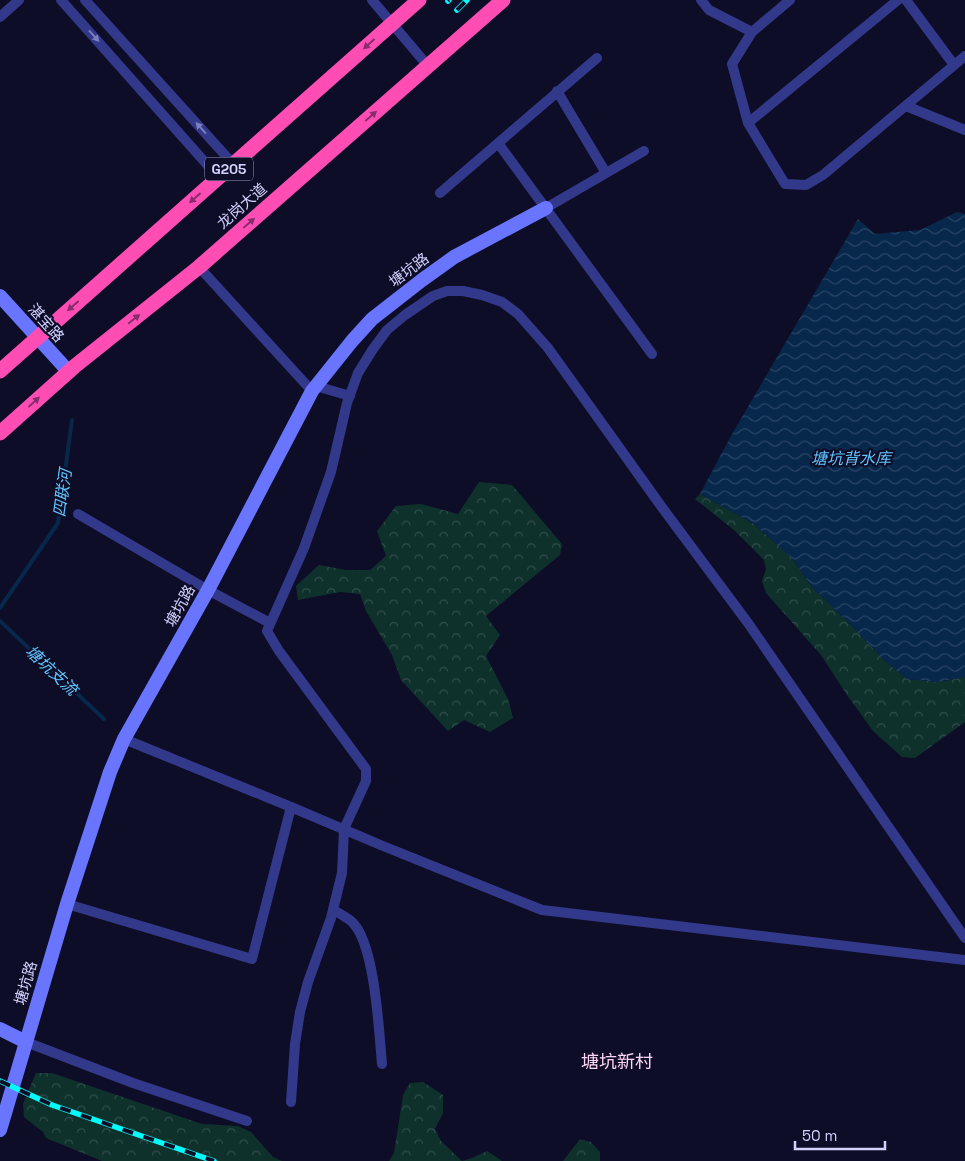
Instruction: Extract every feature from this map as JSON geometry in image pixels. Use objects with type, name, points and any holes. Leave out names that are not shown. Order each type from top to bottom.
[{"type":"highway","name":"G205","points":[[0,371],[418,0]]},
{"type":"highway","name":"龙岗大道","points":[[0,433],[69,372],[199,266],[503,0]]},
{"type":"street","points":[[0,17],[19,0]]},
{"type":"street","points":[[61,0],[219,178]]},
{"type":"street","points":[[85,0],[234,165]]},
{"type":"street","points":[[372,0],[428,66]]},
{"type":"street","points":[[701,0],[709,10],[752,32]]},
{"type":"street","points":[[790,0],[752,32],[732,64],[748,123],[785,184],[806,185],[823,175],[965,56]]},
{"type":"street","points":[[748,123],[898,0]]},
{"type":"street","points":[[906,0],[954,65]]},
{"type":"street","points":[[440,193],[597,58]]},
{"type":"street","points":[[557,91],[606,173]]},
{"type":"street","points":[[906,106],[965,130]]},
{"type":"street","points":[[498,143],[652,354]]},
{"type":"street","points":[[546,208],[644,151]]},
{"type":"street","name":"塘坑路","points":[[0,1130],[66,904],[110,772],[124,739],[208,590],[314,389],[372,319],[454,257],[546,208]]},
{"type":"street","points":[[199,266],[314,389],[350,396]]},
{"type":"street","points":[[291,1102],[295,1044],[300,1012],[308,982],[333,910],[342,873],[344,830],[366,781],[366,768],[280,652],[267,631],[304,548],[331,472],[350,396],[358,373],[387,330],[432,296],[447,291],[463,291],[502,302],[518,314],[548,348],[748,623],[965,938]]},
{"type":"street","name":"湛宝路","points":[[0,296],[69,372]]},
{"type":"street","points":[[78,514],[208,590],[270,623]]},
{"type":"street","points":[[124,739],[542,910],[965,960]]},
{"type":"street","points":[[66,904],[252,959],[292,807]]},
{"type":"street","points":[[333,910],[353,923],[360,932],[366,950],[372,972],[382,1064]]},
{"type":"street","points":[[0,1029],[26,1042],[133,1083],[247,1121]]},
{"type":"green space","points":[[479,482],[512,485],[562,544],[560,555],[486,616],[500,635],[486,656],[508,699],[513,718],[490,732],[464,720],[448,731],[401,680],[392,655],[366,611],[360,594],[340,592],[298,600],[296,586],[319,565],[346,570],[370,570],[386,556],[377,531],[396,506],[421,504],[458,514]]},
{"type":"green space","points":[[700,494],[754,524],[792,558],[811,586],[885,661],[907,679],[937,682],[965,677],[965,722],[915,758],[902,757],[873,731],[821,655],[766,593],[762,581],[766,569],[764,560],[734,530],[695,499]]},
{"type":"green space","points":[[36,1073],[52,1073],[202,1124],[238,1126],[251,1132],[273,1157],[282,1161],[102,1161],[46,1138],[43,1132],[24,1117],[23,1104]]},
{"type":"green space","points":[[423,1082],[443,1095],[443,1113],[435,1129],[441,1141],[462,1161],[389,1161],[394,1153],[403,1095],[410,1083]]},
{"type":"green space","points":[[580,1139],[591,1142],[600,1152],[600,1161],[563,1161]]},
{"type":"green space","points":[[487,1151],[502,1161],[462,1161]]},
{"type":"water","name":"塘坑背水库","points":[[957,212],[965,214],[965,677],[937,682],[907,679],[885,661],[811,586],[792,558],[754,524],[700,494],[732,434],[858,219],[875,234],[920,230]]},
{"type":"waterway","name":"四联河","points":[[0,608],[58,523],[72,420]]},
{"type":"waterway","name":"塘坑支流","points":[[0,621],[104,719]]},
{"type":"railway","points":[[457,10],[467,0]]},
{"type":"railway","points":[[0,1081],[52,1105],[214,1161]]},
{"type":"district","name":"塘坑新村","points":[[617,1062]]}]
